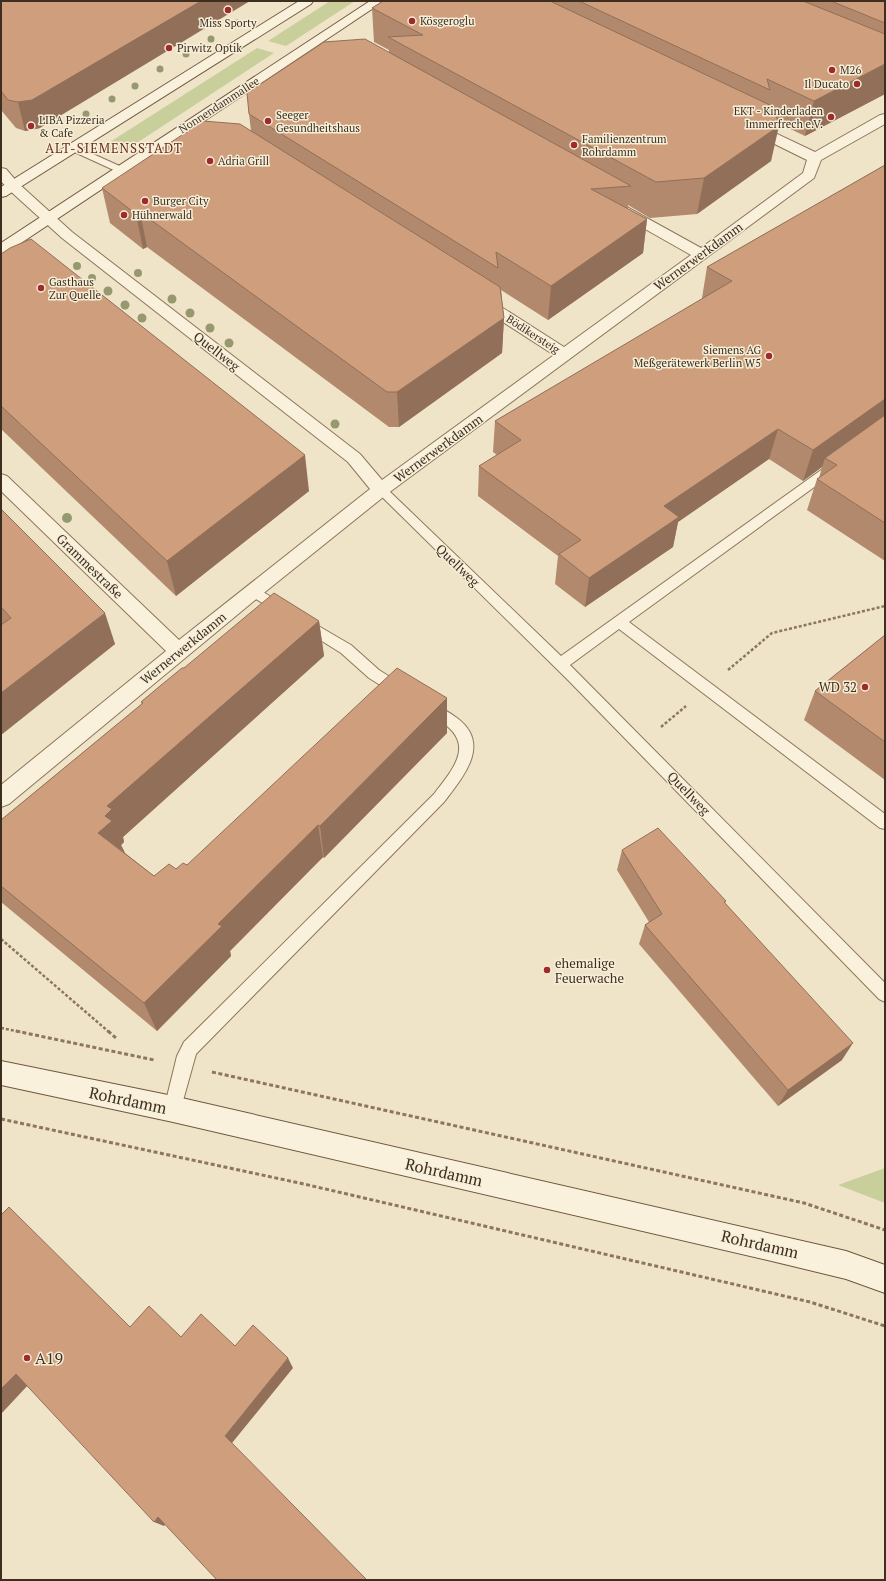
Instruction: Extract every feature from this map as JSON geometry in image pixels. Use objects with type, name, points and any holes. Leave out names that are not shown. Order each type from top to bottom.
[{"type":"street","points":[[7,189],[307,1]]},
{"type":"street","name":"Nonnendammallee","points":[[1,250],[378,1]]},
{"type":"street","points":[[320,39],[333,46]]},
{"type":"street","points":[[738,121],[816,158],[885,118]]},
{"type":"street","points":[[198,120],[213,129]]},
{"type":"street","name":"Wernerwerkdamm","points":[[1,798],[253,591],[380,490],[809,175],[816,158]]},
{"type":"street","name":"Quellweg","points":[[1,172],[7,189],[48,218],[95,257],[354,458],[380,490]]},
{"type":"street","points":[[607,201],[701,254]]},
{"type":"street","name":"Bödikersteig","points":[[463,289],[565,355]]},
{"type":"street","name":"Grammestraße","points":[[1,480],[178,652]]},
{"type":"street","name":"Rohrdamm","points":[[1,1073],[173,1109],[780,1249],[846,1265],[885,1279]]},
{"type":"lane","points":[[73,148],[121,170]]},
{"type":"lane","points":[[561,664],[846,458]]},
{"type":"lane","name":"Quellweg","points":[[380,490],[561,664],[885,994]]},
{"type":"lane","points":[[173,1109],[186,1056],[190,1048],[439,798],[462,766],[466,751],[464,735],[450,720],[374,674],[346,650],[253,591]]},
{"type":"lane","points":[[619,622],[885,823]]},
{"type":"path","points":[[641,744],[772,633],[885,606]]},
{"type":"path","points":[[1,939],[116,1038]]},
{"type":"path","points":[[1,1028],[184,1065],[804,1203],[885,1230]]},
{"type":"path","points":[[1,1119],[304,1184],[810,1302],[885,1326]]},
{"type":"green space","points":[[330,1],[355,1],[286,46],[268,41]]},
{"type":"green space","points":[[257,48],[274,53],[120,154],[106,154],[100,150],[102,147]]},
{"type":"green space","points":[[885,1168],[885,1203],[838,1185]]},
{"type":"building","points":[[1,1],[201,1],[32,100],[18,102],[8,100],[1,91]]},
{"type":"building","points":[[383,1],[550,1],[774,107],[779,126],[704,178],[656,182],[388,37],[423,35],[372,8]]},
{"type":"building","points":[[579,1],[803,1],[885,34],[885,64],[814,101],[767,79],[770,90]]},
{"type":"building","points":[[831,1],[885,1],[885,23]]},
{"type":"building","points":[[365,39],[631,186],[591,189],[647,219],[551,286],[496,252],[498,268],[249,114],[247,93],[324,42]]},
{"type":"building","points":[[203,121],[240,124],[500,287],[504,318],[397,392],[387,392],[140,212],[136,214],[102,188]]},
{"type":"building","name":"Siemens AG Meßgerätewerk Berlin W5","points":[[885,165],[885,399],[813,450],[778,429],[664,506],[679,517],[589,578],[559,554],[581,540],[479,466],[521,440],[495,421],[732,281],[707,267]]},
{"type":"building","points":[[31,239],[305,455],[167,561],[1,406],[1,254],[10,248]]},
{"type":"building","points":[[885,415],[885,523],[817,479],[837,465],[825,458]]},
{"type":"building","points":[[1,509],[105,613],[1,693],[1,625],[11,618],[1,607]]},
{"type":"building","points":[[274,593],[319,621],[107,806],[112,809],[105,816],[112,821],[98,833],[154,876],[169,864],[176,869],[183,863],[187,865],[397,668],[447,698],[320,826],[318,825],[218,924],[222,926],[144,1003],[1,886],[1,820],[143,703],[141,702],[160,686],[184,668]]},
{"type":"building","points":[[885,635],[885,742],[815,691]]},
{"type":"building","points":[[658,828],[726,901],[724,902],[853,1043],[788,1090],[645,925],[662,914],[622,850]]},
{"type":"building","points":[[9,1207],[130,1327],[149,1306],[181,1337],[201,1314],[235,1346],[253,1325],[288,1358],[225,1436],[367,1580],[217,1580],[158,1517],[154,1522],[16,1374],[1,1389],[1,1215]]},
{"type":"place","name":"Miss Sporty","points":[[228,10]]},
{"type":"place","name":"Kösgeroglu","points":[[412,21]]},
{"type":"place","name":"Pirwitz Optik","points":[[169,48]]},
{"type":"place","name":"M26","points":[[832,70]]},
{"type":"place","name":"Il Ducato","points":[[857,84]]},
{"type":"place","name":"EKT - Kinderladen Immerfrech e.V.","points":[[831,117]]},
{"type":"place","name":"Seeger Gesundheitshaus","points":[[268,121]]},
{"type":"place","name":"LIBA Pizzeria & Cafe","points":[[31,126]]},
{"type":"place","name":"Familienzentrum Rohrdamm","points":[[574,145]]},
{"type":"place","name":"Adria Grill","points":[[210,161]]},
{"type":"place","name":"Burger City","points":[[145,201]]},
{"type":"place","name":"Hühnerwald","points":[[124,215]]},
{"type":"place","name":"Gasthaus Zur Quelle","points":[[41,288]]},
{"type":"place","name":"Siemens AG Meßgerätewerk Berlin W5","points":[[769,356]]},
{"type":"place","name":"WD 32","points":[[865,687]]},
{"type":"place","name":"ehemalige Feuerwache","points":[[547,970]]},
{"type":"place","name":"A19","points":[[27,1358]]},
{"type":"district","name":"ALT-SIEMENSSTADT","points":[[114,148]]}]
